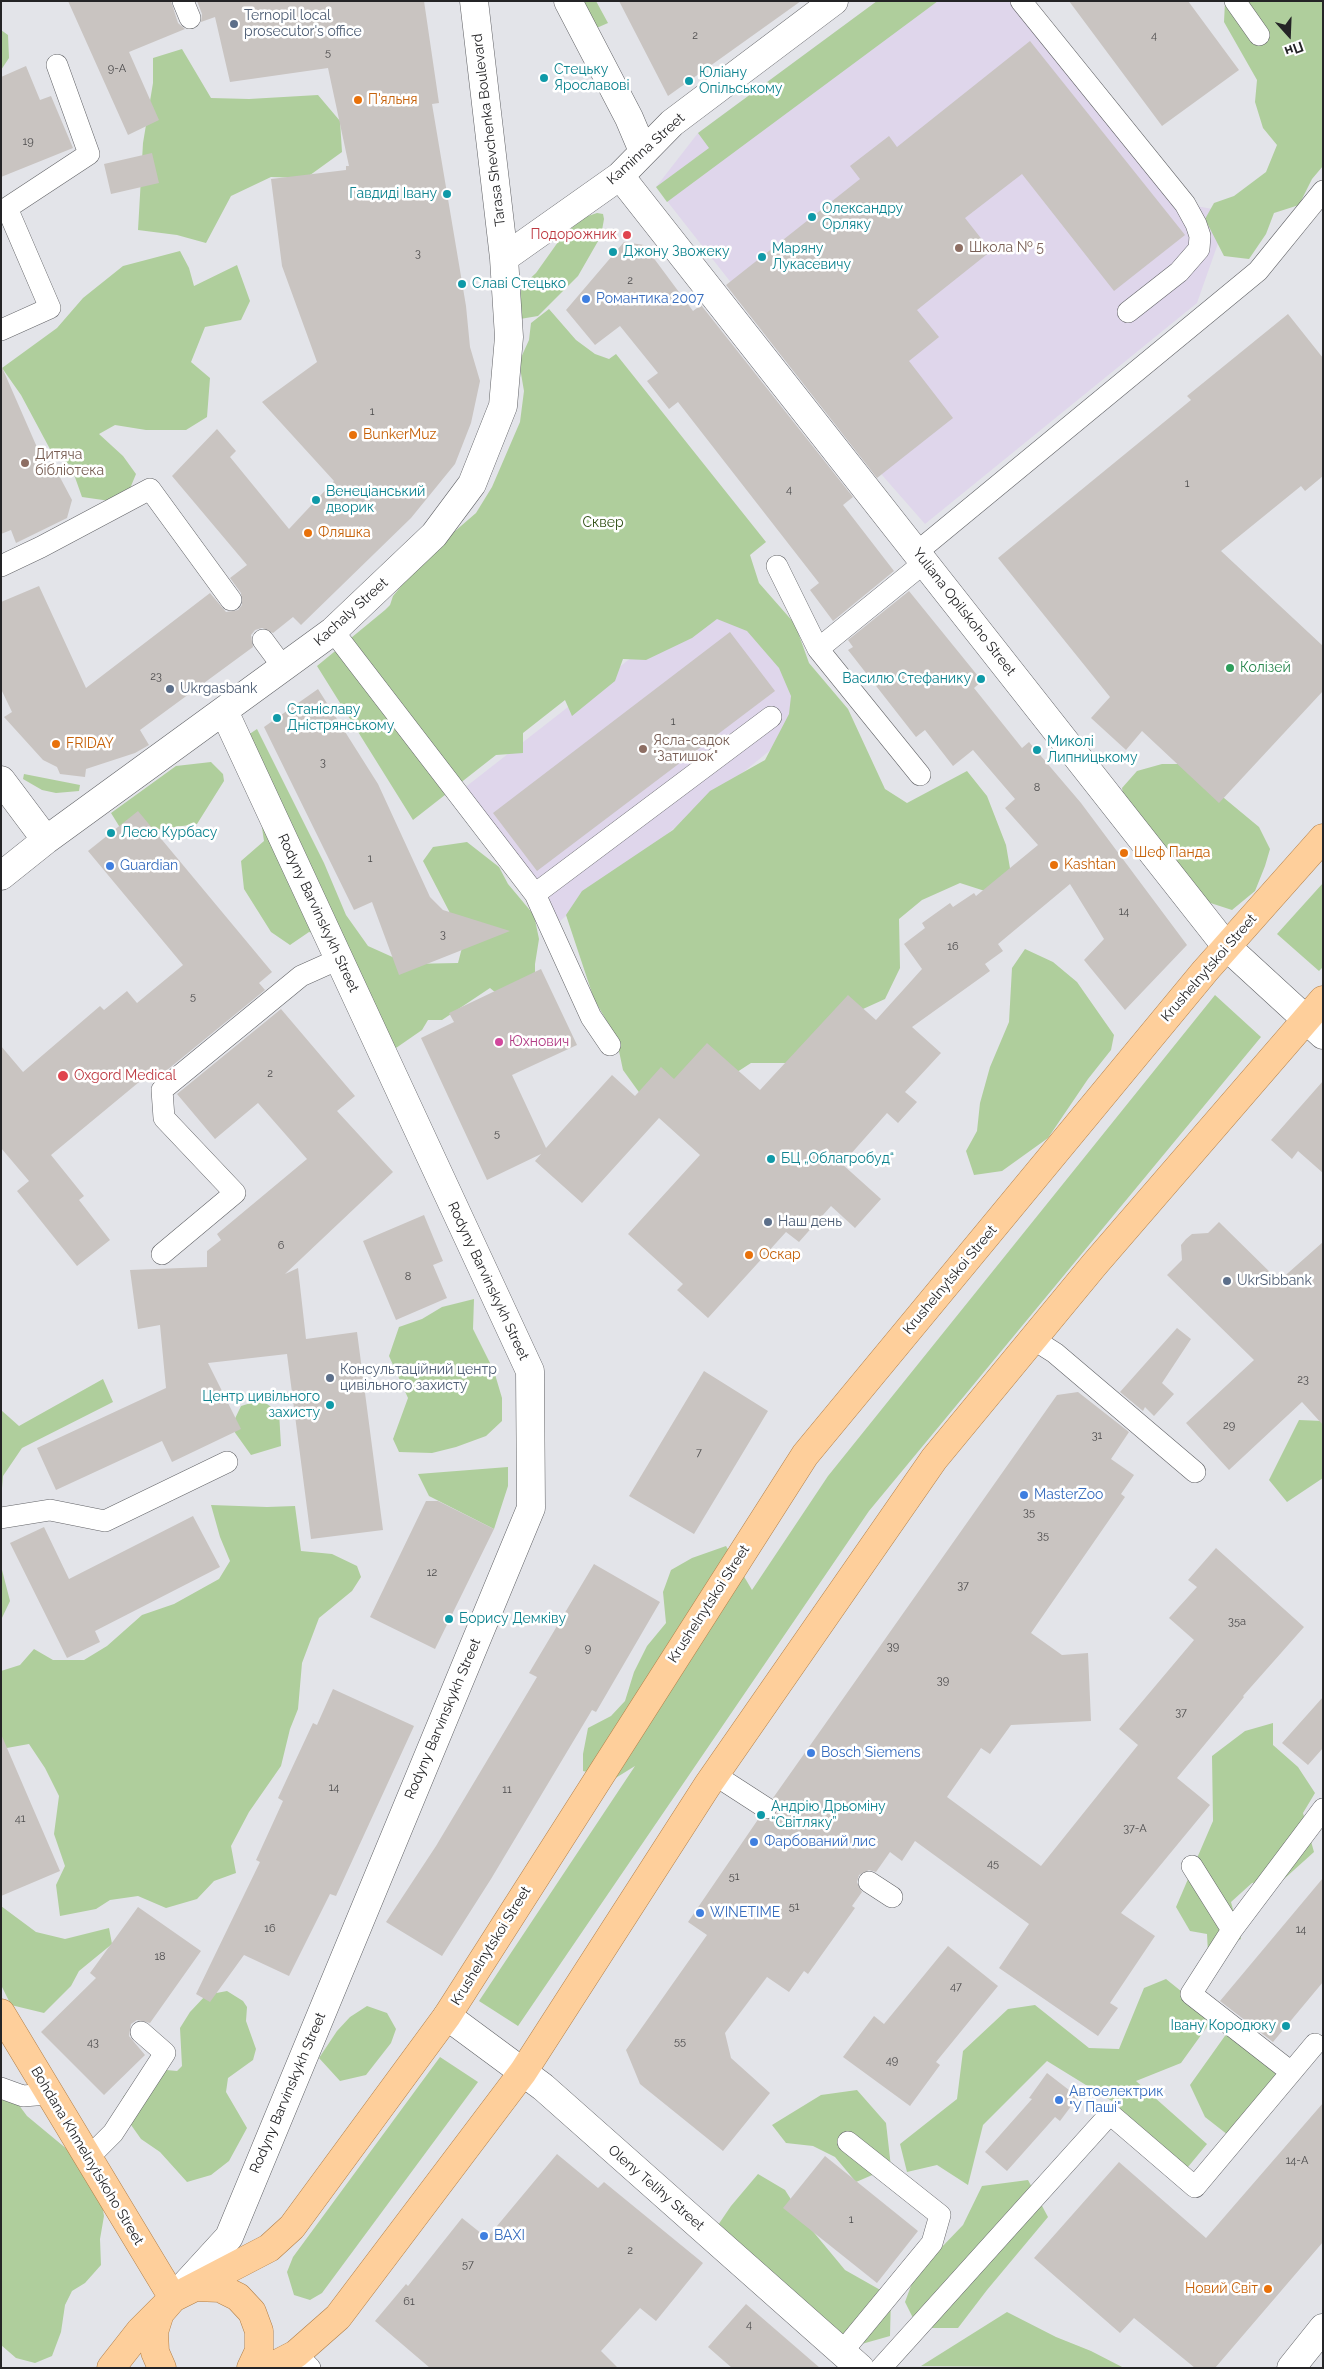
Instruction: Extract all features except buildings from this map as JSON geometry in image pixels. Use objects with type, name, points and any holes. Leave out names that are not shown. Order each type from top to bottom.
[{"type":"main road","name":"Krushelnytskoi Street","points":[[111,2368],[140,2331],[173,2298],[268,2248],[292,2227],[446,2016],[805,1455],[1226,946],[1323,838]]},
{"type":"main road","points":[[269,2368],[303,2361],[523,2072],[715,1775],[934,1459],[1094,1265],[1317,1017]]},
{"type":"main road","name":"Bohdana Khmelnytskoho Street","points":[[1,2013],[48,2094],[173,2298]]},
{"type":"main road","points":[[162,2368],[155,2352],[154,2332],[160,2313],[173,2298],[196,2287],[220,2288],[238,2297],[252,2312],[259,2331],[259,2351],[251,2368]]},
{"type":"street","name":"Tarasa Shevchenka Boulevard","points":[[474,1],[504,258]]},
{"type":"street","points":[[568,1],[629,118],[643,151]]},
{"type":"street","name":"Kaminna Street","points":[[504,258],[620,176],[672,123],[834,1]]},
{"type":"street","name":"Yuliana Opilskoho Street","points":[[620,176],[1226,946],[1317,1017]]},
{"type":"street","name":"Kachaly Street","points":[[1,876],[46,840],[333,631],[434,535],[472,484],[503,406],[509,337],[504,258]]},
{"type":"street","name":"Rodyny Barvinskykh Street","points":[[173,2298],[229,2237],[531,1508],[530,1371],[224,711]]},
{"type":"street","points":[[1,780],[46,840]]},
{"type":"street","name":"Oleny Telihy Street","points":[[446,2016],[550,2094],[851,2360]]},
{"type":"street","points":[[1291,2368],[1323,2328]]},
{"type":"lane","points":[[1021,1],[1185,204],[1196,224],[1200,236],[1198,249],[1179,272],[1128,312]]},
{"type":"lane","points":[[1235,1],[1260,35]]},
{"type":"lane","points":[[1,330],[50,308],[7,208],[89,154],[57,65]]},
{"type":"lane","points":[[818,649],[921,557],[1258,271],[1323,191]]},
{"type":"lane","points":[[1,566],[42,547],[150,489],[231,600]]},
{"type":"lane","points":[[777,566],[818,649],[920,775]]},
{"type":"lane","points":[[333,631],[535,894],[591,1017],[610,1045]]},
{"type":"lane","points":[[263,640],[284,668]]},
{"type":"lane","points":[[535,894],[770,717]]},
{"type":"lane","points":[[162,1254],[235,1193],[164,1118],[162,1090],[301,976],[338,959]]},
{"type":"lane","points":[[1033,1339],[1055,1353],[1195,1472]]},
{"type":"lane","points":[[1,1518],[50,1510],[105,1521],[228,1462]]},
{"type":"lane","points":[[715,1775],[766,1808]]},
{"type":"lane","points":[[1291,2072],[1191,1994],[1232,1930],[1323,1809]]},
{"type":"lane","points":[[1192,1866],[1232,1930]]},
{"type":"lane","points":[[869,1882],[892,1898]]},
{"type":"lane","points":[[88,2158],[113,2134],[123,2114],[165,2053],[141,2032]]},
{"type":"lane","points":[[881,2368],[1110,2114],[1195,2187],[1291,2072],[1320,2043]]},
{"type":"lane","points":[[1,2088],[23,2096],[48,2094]]},
{"type":"lane","points":[[848,2142],[940,2215],[932,2243],[851,2360]]},
{"type":"shaded area","name":"Школа № 5","points":[[877,1],[1021,1],[1185,204],[1229,212],[1197,303],[925,524],[882,475],[656,187],[698,133]]},
{"type":"shaded area","name":"Ясла-садок \"Затишок\"","points":[[723,586],[821,709],[560,921],[463,789]]},
{"type":"green space","points":[[578,1],[596,1],[608,23],[592,30]]},
{"type":"green space","points":[[877,1],[938,1],[667,202],[656,187],[709,148],[698,133]]},
{"type":"green space","points":[[1323,1],[1323,166],[1312,179],[1299,205],[1274,213],[1266,234],[1249,259],[1224,256],[1205,219],[1214,203],[1234,196],[1266,172],[1277,145],[1263,128],[1255,102],[1257,80],[1224,22],[1225,2]]},
{"type":"green space","points":[[1,30],[8,35],[9,58],[1,70]]},
{"type":"green space","points":[[182,49],[211,98],[249,99],[318,95],[340,121],[342,152],[306,178],[271,177],[231,196],[206,243],[177,235],[138,230],[143,143],[153,83],[153,58]]},
{"type":"green space","points":[[597,213],[603,214],[604,219],[601,236],[578,276],[538,316],[520,319],[515,305],[524,284],[536,273],[563,235],[585,217]]},
{"type":"green space","points":[[180,251],[189,268],[194,286],[237,265],[250,301],[241,320],[205,327],[191,362],[210,378],[207,417],[186,430],[146,430],[115,425],[99,434],[123,456],[136,474],[124,503],[82,497],[71,466],[51,451],[21,395],[2,368],[57,328],[83,298],[123,266]]},
{"type":"green space","name":"Сквер","points":[[549,309],[576,340],[595,354],[609,359],[616,354],[766,542],[750,555],[759,583],[795,624],[809,663],[848,709],[885,789],[907,803],[967,771],[987,796],[1006,845],[1013,886],[988,892],[960,883],[922,900],[899,919],[900,968],[885,999],[841,1019],[810,1063],[751,1063],[697,1098],[646,1102],[623,1070],[616,1037],[594,999],[566,915],[582,891],[673,830],[710,791],[765,760],[789,714],[791,696],[779,668],[747,631],[717,619],[692,638],[646,660],[623,659],[615,681],[572,716],[565,700],[523,733],[523,753],[496,755],[413,820],[317,666],[385,610],[390,605],[393,596],[425,557],[476,513],[492,487],[520,422],[524,391],[519,362],[529,340],[531,323]]},
{"type":"green space","points":[[257,729],[324,863],[346,915],[368,946],[408,964],[458,963],[464,940],[423,861],[433,847],[467,842],[499,867],[508,884],[534,915],[539,939],[535,964],[535,992],[518,1011],[490,988],[442,1020],[428,1020],[422,1030],[396,1048],[380,1029],[340,940],[309,932],[290,945],[271,932],[244,889],[241,861],[264,841],[248,735]]},
{"type":"green space","points":[[211,762],[223,774],[224,781],[197,824],[124,834],[111,813],[176,766]]},
{"type":"green space","points":[[1162,764],[1183,764],[1259,827],[1270,849],[1255,891],[1232,910],[1189,896],[1126,810],[1122,788],[1137,771]]},
{"type":"green space","points":[[24,774],[80,785],[79,791],[56,793],[42,790],[23,779]]},
{"type":"green space","points":[[1323,883],[1323,967],[1319,971],[1277,934]]},
{"type":"green space","points":[[1025,949],[1053,962],[1077,982],[1114,1035],[1111,1050],[1088,1079],[1048,1138],[1002,1171],[974,1175],[966,1151],[977,1131],[980,1103],[990,1067],[1009,1022],[1012,968]]},
{"type":"green space","points":[[1215,995],[1261,1037],[869,1511],[518,2026],[479,2001],[635,1766],[614,1779],[583,1771],[583,1754],[588,1728],[611,1716],[625,1701],[634,1672],[647,1646],[666,1623],[663,1592],[671,1570],[692,1558],[726,1546],[752,1590],[828,1476]]},
{"type":"green space","points":[[474,1299],[473,1329],[494,1371],[502,1398],[502,1421],[486,1436],[456,1447],[432,1453],[399,1452],[393,1439],[408,1398],[389,1356],[399,1327],[422,1319],[442,1307]]},
{"type":"green space","points":[[103,1379],[113,1402],[22,1448],[3,1476],[1,1500],[1,1410],[19,1426]]},
{"type":"green space","points":[[261,1400],[279,1412],[281,1446],[251,1455],[231,1427],[241,1406]]},
{"type":"green space","points":[[1299,1420],[1323,1421],[1323,1478],[1287,1502],[1269,1480]]},
{"type":"green space","points":[[508,1467],[508,1486],[494,1529],[429,1496],[418,1474]]},
{"type":"green space","points":[[211,1505],[295,1506],[301,1551],[332,1554],[357,1566],[361,1577],[352,1591],[319,1618],[302,1663],[298,1709],[290,1729],[281,1766],[249,1812],[231,1846],[236,1873],[214,1881],[197,1899],[166,1908],[138,1896],[110,1900],[96,1909],[60,1916],[56,1885],[65,1866],[54,1834],[59,1796],[45,1768],[29,1744],[1,1749],[1,1671],[20,1665],[34,1649],[53,1660],[84,1660],[107,1646],[142,1615],[174,1604],[219,1579],[230,1561],[220,1537]]},
{"type":"green space","points":[[1,1566],[10,1601],[1,1620]]},
{"type":"green space","points":[[1273,1723],[1273,1745],[1298,1767],[1315,1793],[1303,1813],[1314,1852],[1284,1879],[1252,1883],[1231,1902],[1241,1939],[1208,1953],[1207,1934],[1190,1931],[1176,1907],[1213,1821],[1212,1756],[1245,1731]]},
{"type":"green space","points":[[1,1906],[36,1932],[65,1939],[109,1928],[112,1944],[79,1971],[71,1986],[44,2013],[11,2005],[1,1985]]},
{"type":"green space","points":[[1166,1979],[1197,2004],[1209,2024],[1181,2063],[1136,2081],[1207,2144],[1178,2179],[1122,2137],[1120,2106],[1047,2061],[983,2125],[968,2185],[937,2165],[907,2172],[900,2144],[957,2099],[963,2051],[1008,2009],[1035,2005],[1089,2048],[1119,2049],[1144,1988]]},
{"type":"green space","points":[[227,1991],[243,2001],[247,2007],[246,2021],[256,2049],[253,2060],[228,2078],[226,2092],[247,2128],[229,2161],[211,2175],[187,2182],[160,2152],[141,2139],[124,2115],[123,2097],[137,2081],[156,2069],[177,2071],[182,2066],[180,2028],[190,2012],[206,1995]]},
{"type":"green space","points":[[367,2006],[387,2013],[396,2029],[391,2043],[366,2075],[340,2081],[319,2058],[337,2031],[350,2017]]},
{"type":"green space","points":[[1227,2033],[1283,2074],[1228,2135],[1205,2117],[1190,2085]]},
{"type":"green space","points":[[440,2057],[478,2082],[322,2293],[310,2300],[294,2295],[287,2272],[293,2257]]},
{"type":"green space","points":[[1,2081],[27,2116],[68,2150],[101,2198],[104,2216],[100,2239],[101,2265],[85,2283],[72,2291],[65,2305],[61,2332],[52,2356],[35,2363],[16,2358],[1,2345]]},
{"type":"green space","points":[[857,2090],[886,2123],[891,2167],[856,2182],[835,2157],[813,2146],[786,2143],[772,2125],[821,2095]]},
{"type":"green space","points":[[758,2174],[785,2190],[806,2223],[845,2270],[891,2296],[890,2336],[844,2349],[714,2231],[731,2206]]},
{"type":"green space","points":[[1028,2180],[1048,2217],[958,2328],[918,2328],[905,2302],[915,2275],[963,2225],[982,2186]]},
{"type":"green space","points":[[1007,2312],[1056,2337],[1091,2351],[1124,2368],[921,2366]]},
{"type":"place","name":"Ternopil local prosecutor's office","points":[[234,24]]},
{"type":"place","name":"Стецьку Ярославові","points":[[544,78]]},
{"type":"place","name":"Юліану Опільському","points":[[689,81]]},
{"type":"place","name":"П'яльня","points":[[358,100]]},
{"type":"place","name":"Гавдиді Івану","points":[[447,194]]},
{"type":"place","name":"Олександру Орляку","points":[[812,217]]},
{"type":"place","name":"Подорожник","points":[[627,235]]},
{"type":"place","name":"Школа № 5","points":[[959,248]]},
{"type":"place","name":"Джону Звожеку","points":[[613,252]]},
{"type":"place","name":"Маряну Лукасевичу","points":[[762,257]]},
{"type":"place","name":"Славі Стецько","points":[[462,284]]},
{"type":"place","name":"Романтика 2007","points":[[586,299]]},
{"type":"place","name":"BunkerMuz","points":[[353,435]]},
{"type":"place","name":"Дитяча бібліотека","points":[[25,463]]},
{"type":"place","name":"Венеціанський дворик","points":[[316,500]]},
{"type":"place","name":"Фляшка","points":[[308,533]]},
{"type":"place","name":"Колізей","points":[[1230,668]]},
{"type":"place","name":"Василю Стефанику","points":[[981,679]]},
{"type":"place","name":"Ukrgasbank","points":[[170,689]]},
{"type":"place","name":"Станіславу Дністрянському","points":[[277,718]]},
{"type":"place","name":"FRIDAY","points":[[56,744]]},
{"type":"place","name":"Ясла-садок \"Затишок\"","points":[[643,749]]},
{"type":"place","name":"Миколі Липницькому","points":[[1037,750]]},
{"type":"place","name":"Лесю Курбасу","points":[[111,833]]},
{"type":"place","name":"Шеф Панда","points":[[1124,853]]},
{"type":"place","name":"Kashtan","points":[[1054,865]]},
{"type":"place","name":"Guardian","points":[[110,866]]},
{"type":"place","name":"Юхнович","points":[[499,1042]]},
{"type":"place","name":"Oxgord Medical","points":[[63,1076]]},
{"type":"place","name":"БЦ „Облагробуд“","points":[[771,1159]]},
{"type":"place","name":"Наш день","points":[[768,1222]]},
{"type":"place","name":"Оскар","points":[[749,1255]]},
{"type":"place","name":"UkrSibbank","points":[[1227,1281]]},
{"type":"place","name":"Консультаційний центр цивільного захисту","points":[[330,1378]]},
{"type":"place","name":"Центр цивільного захисту","points":[[330,1405]]},
{"type":"place","name":"MasterZoo","points":[[1024,1495]]},
{"type":"place","name":"Борису Демківу","points":[[449,1619]]},
{"type":"place","name":"Bosch Siemens","points":[[811,1753]]},
{"type":"place","name":"Андрію Дрьоміну “Світляку”","points":[[761,1815]]},
{"type":"place","name":"Фарбований лис","points":[[754,1842]]},
{"type":"place","name":"WINETIME","points":[[700,1913]]},
{"type":"place","name":"Івану Кородюку","points":[[1286,2026]]},
{"type":"place","name":"Автоелектрик \"У Паші\"","points":[[1059,2100]]},
{"type":"place","name":"BAXI","points":[[484,2236]]},
{"type":"place","name":"Новий Світ","points":[[1268,2289]]}]
